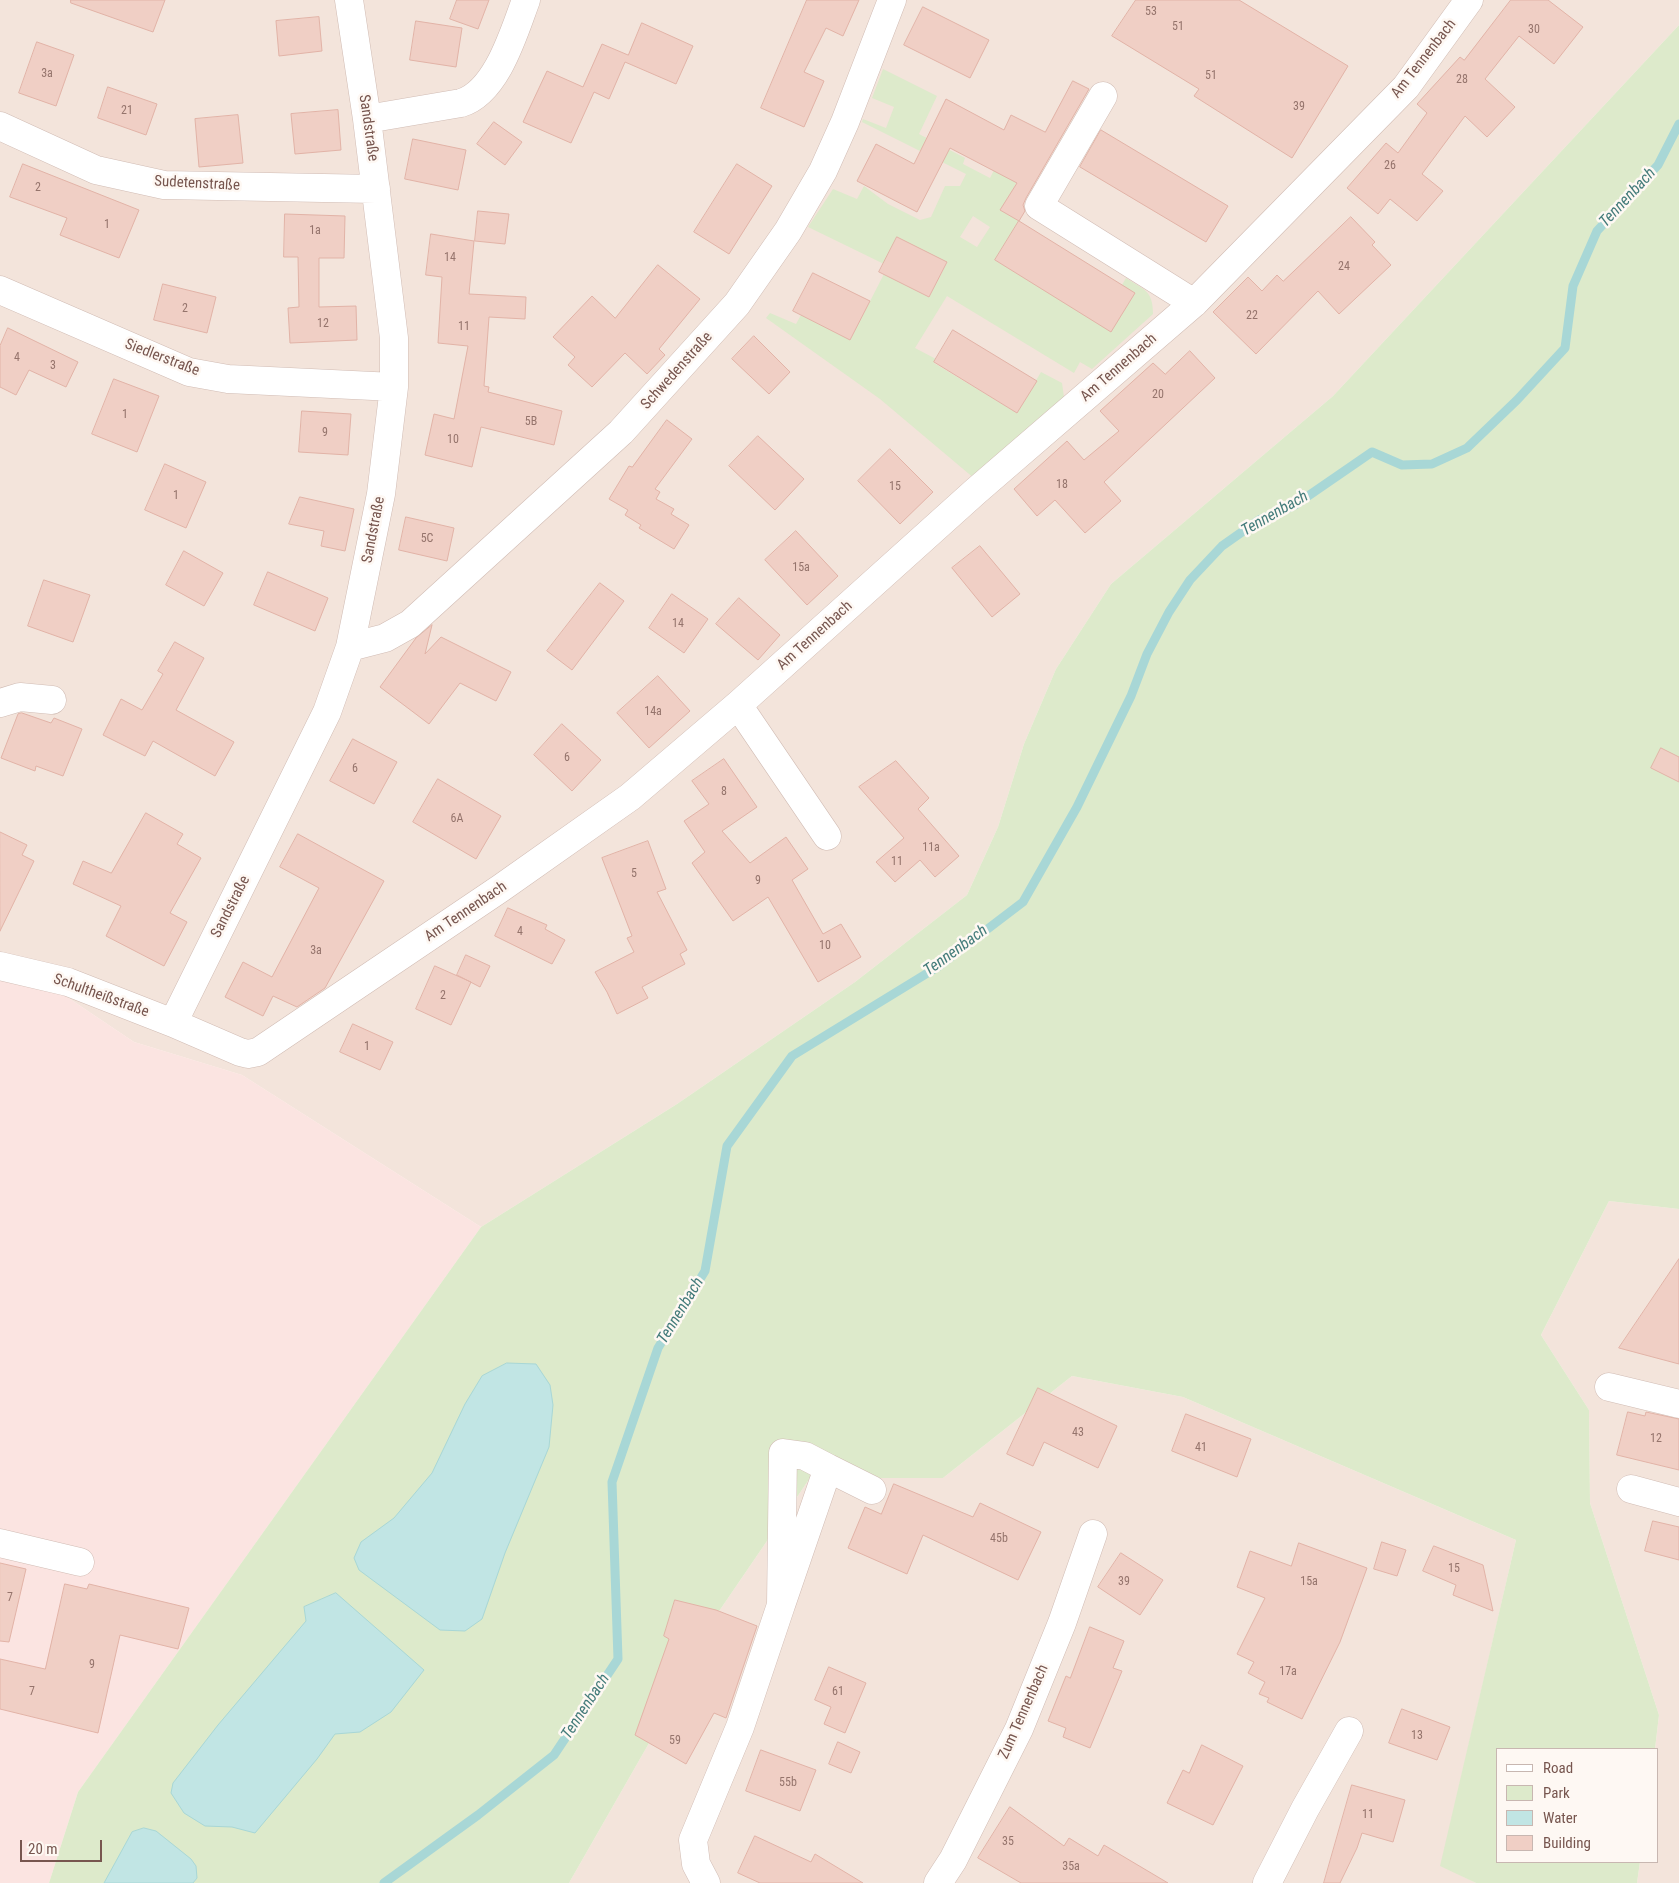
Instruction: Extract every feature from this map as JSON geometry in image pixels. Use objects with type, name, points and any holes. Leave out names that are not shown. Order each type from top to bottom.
[{"type":"street","name":"Sandstraße","points":[[173,1022],[327,712],[350,647],[381,494],[394,387],[394,338],[367,119],[349,0]]},
{"type":"street","points":[[367,119],[461,103],[476,96],[491,78],[504,56],[526,0]]},
{"type":"street","name":"Schwedenstraße","points":[[350,647],[385,638],[410,624],[621,432],[737,304],[788,231],[823,171],[845,122],[892,0]]},
{"type":"street","name":"Am Tennenbach","points":[[173,1022],[240,1052],[248,1054],[258,1052],[508,883],[622,803],[738,705],[976,491],[1194,304],[1406,87],[1469,0]]},
{"type":"street","points":[[1103,96],[1039,206],[1194,304]]},
{"type":"street","name":"Sudetenstraße","points":[[0,126],[96,170],[164,185],[376,189]]},
{"type":"street","name":"Siedlerstraße","points":[[0,290],[189,372],[228,379],[394,387]]},
{"type":"street","points":[[0,703],[20,696],[52,700]]},
{"type":"street","points":[[738,705],[827,836]]},
{"type":"street","name":"Schultheißstraße","points":[[0,966],[68,982],[173,1022]]},
{"type":"street","points":[[1609,1387],[1679,1404]]},
{"type":"street","points":[[781,1605],[783,1453],[805,1456],[872,1490]]},
{"type":"street","points":[[706,1883],[696,1864],[693,1840],[740,1727],[828,1468]]},
{"type":"street","points":[[1631,1489],[1679,1502]]},
{"type":"street","name":"Zum Tennenbach","points":[[938,1883],[953,1860],[1019,1729],[1062,1623],[1093,1534]]},
{"type":"street","points":[[0,1543],[80,1562]]},
{"type":"street","points":[[1267,1883],[1305,1809],[1350,1731]]},
{"type":"shaded area","points":[[0,0],[1679,0],[1679,25],[1333,396],[1111,584],[1056,669],[1024,744],[998,827],[967,895],[855,982],[677,1104],[481,1227],[242,1075],[134,1042],[64,995],[0,980]]},
{"type":"shaded area","points":[[0,980],[64,995],[134,1042],[242,1075],[481,1227],[78,1792],[49,1883],[0,1883]]},
{"type":"shaded area","points":[[1609,1201],[1679,1209],[1679,1883],[1637,1883],[1640,1863],[1659,1863],[1659,1748],[1655,1748],[1659,1715],[1590,1503],[1589,1410],[1541,1335]]},
{"type":"shaded area","points":[[1072,1376],[1183,1397],[1516,1540],[1441,1865],[1476,1883],[569,1883],[684,1682],[711,1623],[810,1478],[943,1478]]},
{"type":"green space","points":[[1679,25],[1679,1209],[1609,1201],[1541,1335],[1589,1410],[1590,1503],[1659,1715],[1655,1748],[1496,1748],[1496,1863],[1640,1863],[1637,1883],[1476,1883],[1440,1866],[1516,1540],[1183,1397],[1072,1376],[943,1478],[810,1478],[711,1623],[684,1682],[569,1883],[49,1883],[78,1792],[481,1227],[677,1104],[855,982],[967,895],[998,827],[1024,744],[1056,669],[1111,584],[1333,396]]},
{"type":"green space","points":[[883,69],[937,96],[919,134],[965,158],[963,164],[990,178],[1006,146],[1034,152],[1001,210],[1019,221],[995,260],[1111,331],[1122,285],[1126,278],[1149,295],[1153,306],[1153,314],[1092,369],[1080,362],[1074,373],[947,296],[915,348],[936,359],[934,363],[1017,413],[1041,372],[1062,383],[1064,397],[975,479],[880,399],[766,318],[770,313],[796,324],[801,315],[850,340],[884,274],[929,297],[947,263],[897,237],[884,264],[808,227],[833,189],[857,199],[864,186],[888,204],[920,220],[931,217],[945,186],[960,186],[966,174],[862,122],[863,119],[886,128],[894,107],[872,98]],"holes":[[[973,216],[990,227],[977,247],[960,237]]]},
{"type":"water","points":[[507,1363],[536,1364],[550,1385],[553,1405],[549,1447],[505,1553],[482,1619],[465,1631],[440,1630],[359,1570],[354,1558],[361,1542],[394,1518],[432,1473],[465,1404],[482,1376]]},
{"type":"water","points":[[336,1593],[424,1670],[391,1712],[360,1732],[335,1734],[317,1759],[255,1833],[232,1827],[205,1826],[184,1813],[171,1793],[173,1783],[218,1725],[306,1621],[304,1607]]},
{"type":"water","points":[[144,1828],[156,1831],[191,1859],[196,1866],[197,1878],[193,1883],[104,1883],[132,1832]]},
{"type":"building","points":[[71,0],[165,0],[153,32],[71,3]]},
{"type":"building","points":[[457,0],[489,0],[478,29],[450,19]]},
{"type":"building","points":[[807,0],[859,0],[843,36],[826,28],[804,72],[824,81],[804,127],[761,108]]},
{"type":"building","points":[[1136,0],[1239,0],[1348,66],[1292,158],[1194,96],[1199,89],[1112,36]]},
{"type":"building","points":[[1511,0],[1548,0],[1583,27],[1554,64],[1519,36],[1485,79],[1515,107],[1487,137],[1465,116],[1422,174],[1443,191],[1417,221],[1390,199],[1378,214],[1347,188],[1386,143],[1398,153],[1427,113],[1417,104],[1460,57],[1464,60]]},
{"type":"building","points":[[923,7],[989,40],[970,78],[904,45]]},
{"type":"building","points":[[319,17],[322,51],[279,56],[276,21]]},
{"type":"building","points":[[416,21],[462,28],[456,67],[410,60]]},
{"type":"building","points":[[642,23],[693,46],[676,84],[625,62],[609,99],[594,92],[571,143],[523,122],[547,71],[583,87],[602,44],[628,55]]},
{"type":"building","points":[[37,42],[74,55],[56,106],[19,93]]},
{"type":"building","points":[[1073,81],[1089,89],[1026,198],[1023,205],[1025,211],[1019,221],[1000,210],[1017,183],[950,148],[917,212],[857,181],[876,144],[914,164],[946,99],[1004,130],[1011,115],[1045,132]]},
{"type":"building","points":[[108,87],[157,104],[146,135],[98,118]]},
{"type":"building","points":[[338,110],[341,150],[295,154],[291,114]]},
{"type":"building","points":[[238,115],[243,163],[199,167],[195,119]]},
{"type":"building","points":[[494,122],[522,142],[505,165],[477,144]]},
{"type":"building","points":[[1101,130],[1228,206],[1206,242],[1080,167]]},
{"type":"building","points":[[413,139],[466,150],[458,190],[405,179]]},
{"type":"building","points":[[23,164],[139,210],[119,258],[60,235],[67,218],[10,197]]},
{"type":"building","points":[[737,164],[772,186],[729,254],[694,232]]},
{"type":"building","points":[[478,211],[509,214],[505,244],[475,241]]},
{"type":"building","points":[[285,214],[345,216],[344,258],[319,258],[319,307],[356,306],[357,340],[290,343],[288,308],[299,307],[298,257],[284,257]]},
{"type":"building","points":[[1351,217],[1375,242],[1372,245],[1391,265],[1339,314],[1318,291],[1256,354],[1213,312],[1248,277],[1262,291],[1277,275],[1283,281]]},
{"type":"building","points":[[1019,221],[1135,293],[1111,332],[995,260]]},
{"type":"building","points":[[431,234],[474,241],[469,294],[526,297],[525,319],[489,317],[484,386],[489,387],[488,392],[562,411],[554,445],[481,427],[472,467],[425,455],[434,414],[454,419],[468,346],[438,343],[442,277],[426,275]]},
{"type":"building","points":[[897,237],[947,262],[929,297],[879,272]]},
{"type":"building","points":[[658,265],[700,299],[659,349],[665,355],[647,374],[625,353],[592,387],[568,365],[575,357],[553,337],[592,296],[615,318]]},
{"type":"building","points":[[813,273],[870,301],[850,340],[793,311]]},
{"type":"building","points":[[163,284],[216,297],[207,333],[154,320]]},
{"type":"building","points":[[8,328],[78,362],[66,387],[29,370],[16,395],[0,387],[0,346]]},
{"type":"building","points":[[953,330],[1037,381],[1017,413],[934,362]]},
{"type":"building","points":[[754,336],[790,372],[769,394],[732,359]]},
{"type":"building","points":[[1190,351],[1215,378],[1104,482],[1121,501],[1085,533],[1055,500],[1037,516],[1014,489],[1067,441],[1084,460],[1119,431],[1100,411],[1153,363],[1165,374]]},
{"type":"building","points":[[114,379],[159,396],[137,452],[92,434]]},
{"type":"building","points":[[302,411],[351,414],[348,455],[299,452]]},
{"type":"building","points":[[667,420],[692,439],[655,489],[660,492],[656,499],[674,509],[671,514],[689,525],[674,549],[639,528],[641,525],[625,515],[628,510],[609,499],[629,466],[632,467]]},
{"type":"building","points":[[758,436],[804,479],[775,510],[729,466]]},
{"type":"building","points":[[890,449],[933,492],[900,524],[858,481]]},
{"type":"building","points":[[165,464],[206,482],[186,528],[145,510]]},
{"type":"building","points":[[300,497],[354,509],[345,551],[321,546],[324,531],[289,524]]},
{"type":"building","points":[[406,517],[454,528],[447,561],[399,550]]},
{"type":"building","points":[[796,531],[838,576],[807,605],[765,560]]},
{"type":"building","points":[[980,546],[1020,594],[992,617],[952,568]]},
{"type":"building","points":[[184,551],[223,573],[204,606],[166,585]]},
{"type":"building","points":[[268,572],[328,598],[315,631],[254,605]]},
{"type":"building","points":[[44,580],[90,595],[73,642],[28,626]]},
{"type":"building","points":[[600,583],[624,601],[572,670],[547,651]]},
{"type":"building","points":[[672,594],[708,619],[684,653],[649,628]]},
{"type":"building","points":[[739,598],[780,635],[758,660],[716,624]]},
{"type":"building","points":[[432,625],[425,654],[441,637],[511,672],[496,701],[460,683],[429,724],[380,687],[416,638]]},
{"type":"building","points":[[175,642],[204,658],[176,710],[234,742],[215,776],[153,741],[145,756],[103,735],[121,699],[142,710],[163,674],[158,671]]},
{"type":"building","points":[[658,676],[690,711],[649,748],[617,713]]},
{"type":"building","points":[[22,713],[51,723],[54,718],[82,729],[63,776],[36,766],[35,771],[1,758],[18,714]]},
{"type":"building","points":[[562,724],[601,760],[572,791],[534,755]]},
{"type":"building","points":[[353,739],[397,762],[374,804],[330,781]]},
{"type":"building","points":[[1661,748],[1679,757],[1679,782],[1651,768]]},
{"type":"building","points":[[724,759],[757,807],[722,831],[750,863],[786,837],[808,869],[792,880],[823,934],[841,924],[861,957],[818,982],[768,897],[733,921],[692,863],[705,852],[684,821],[709,804],[692,781]]},
{"type":"building","points":[[896,761],[929,798],[918,809],[959,856],[935,877],[920,860],[895,882],[876,862],[904,838],[859,787]]},
{"type":"building","points":[[438,779],[501,816],[476,859],[413,822]]},
{"type":"building","points":[[146,813],[183,834],[177,844],[201,858],[170,913],[187,922],[164,966],[106,936],[121,906],[73,884],[83,861],[111,873]]},
{"type":"building","points":[[0,832],[27,845],[22,855],[34,861],[0,931]]},
{"type":"building","points":[[298,834],[384,881],[325,988],[297,1007],[273,996],[263,1016],[225,997],[243,962],[272,977],[319,888],[280,867]]},
{"type":"building","points":[[648,841],[666,889],[657,892],[687,950],[680,954],[685,964],[642,987],[648,998],[617,1014],[595,972],[634,952],[627,938],[632,936],[602,858]]},
{"type":"building","points":[[508,908],[547,925],[545,929],[565,940],[552,964],[495,936]]},
{"type":"building","points":[[466,955],[490,966],[480,987],[457,975]]},
{"type":"building","points":[[435,966],[471,982],[451,1025],[416,1009]]},
{"type":"building","points":[[353,1024],[393,1042],[380,1070],[340,1052]]},
{"type":"building","points":[[1679,1259],[1679,1364],[1619,1348]]},
{"type":"building","points":[[1038,1388],[1117,1426],[1098,1468],[1044,1442],[1033,1466],[1007,1454]]},
{"type":"building","points":[[1628,1412],[1645,1416],[1646,1412],[1679,1419],[1679,1470],[1617,1455]]},
{"type":"building","points":[[1186,1414],[1251,1439],[1237,1477],[1172,1451]]},
{"type":"building","points":[[894,1484],[973,1517],[980,1503],[1041,1532],[1018,1580],[923,1535],[907,1574],[848,1548],[865,1507],[881,1514]]},
{"type":"building","points":[[1653,1521],[1679,1527],[1679,1560],[1645,1551]]},
{"type":"building","points":[[1382,1542],[1406,1550],[1397,1576],[1374,1569]]},
{"type":"building","points":[[1299,1543],[1367,1568],[1340,1642],[1302,1719],[1267,1702],[1269,1698],[1259,1694],[1265,1682],[1248,1673],[1254,1662],[1237,1654],[1265,1598],[1237,1587],[1250,1551],[1291,1566]]},
{"type":"building","points":[[1434,1546],[1483,1565],[1493,1611],[1453,1595],[1456,1585],[1423,1571]]},
{"type":"building","points":[[1121,1553],[1163,1580],[1140,1615],[1098,1587]]},
{"type":"building","points":[[0,1563],[26,1569],[9,1642],[0,1641]]},
{"type":"building","points":[[65,1584],[87,1589],[89,1584],[189,1608],[178,1649],[120,1635],[98,1733],[0,1709],[0,1659],[45,1669]]},
{"type":"building","points":[[675,1600],[716,1610],[757,1626],[726,1718],[714,1713],[686,1764],[635,1735],[669,1639],[664,1636]]},
{"type":"building","points":[[1090,1627],[1124,1641],[1113,1668],[1122,1671],[1090,1748],[1063,1737],[1066,1728],[1048,1721],[1066,1676],[1070,1678]]},
{"type":"building","points":[[829,1667],[866,1683],[845,1733],[824,1724],[831,1707],[815,1700]]},
{"type":"building","points":[[1402,1709],[1450,1727],[1437,1760],[1389,1743]]},
{"type":"building","points":[[838,1742],[860,1752],[851,1773],[829,1764]]},
{"type":"building","points":[[1202,1745],[1243,1766],[1213,1825],[1167,1803],[1183,1770],[1189,1773]]},
{"type":"building","points":[[761,1750],[816,1770],[800,1811],[746,1791]]},
{"type":"building","points":[[1352,1785],[1405,1800],[1393,1842],[1362,1833],[1340,1883],[1324,1883]]},
{"type":"building","points":[[1010,1807],[1064,1846],[1069,1838],[1098,1856],[1104,1845],[1168,1883],[1021,1883],[978,1858]]},
{"type":"building","points":[[755,1836],[811,1862],[815,1854],[863,1883],[760,1883],[738,1873]]},
{"type":"waterway","name":"Tennenbach","points":[[384,1883],[478,1815],[554,1755],[618,1659],[612,1482],[658,1348],[705,1271],[727,1146],[792,1056],[939,966],[1023,902],[1077,807],[1131,696],[1147,654],[1169,612],[1190,580],[1222,546],[1259,520],[1295,505],[1372,452],[1402,465],[1432,464],[1467,448],[1517,400],[1565,348],[1573,286],[1597,231],[1658,165],[1679,124]]}]
